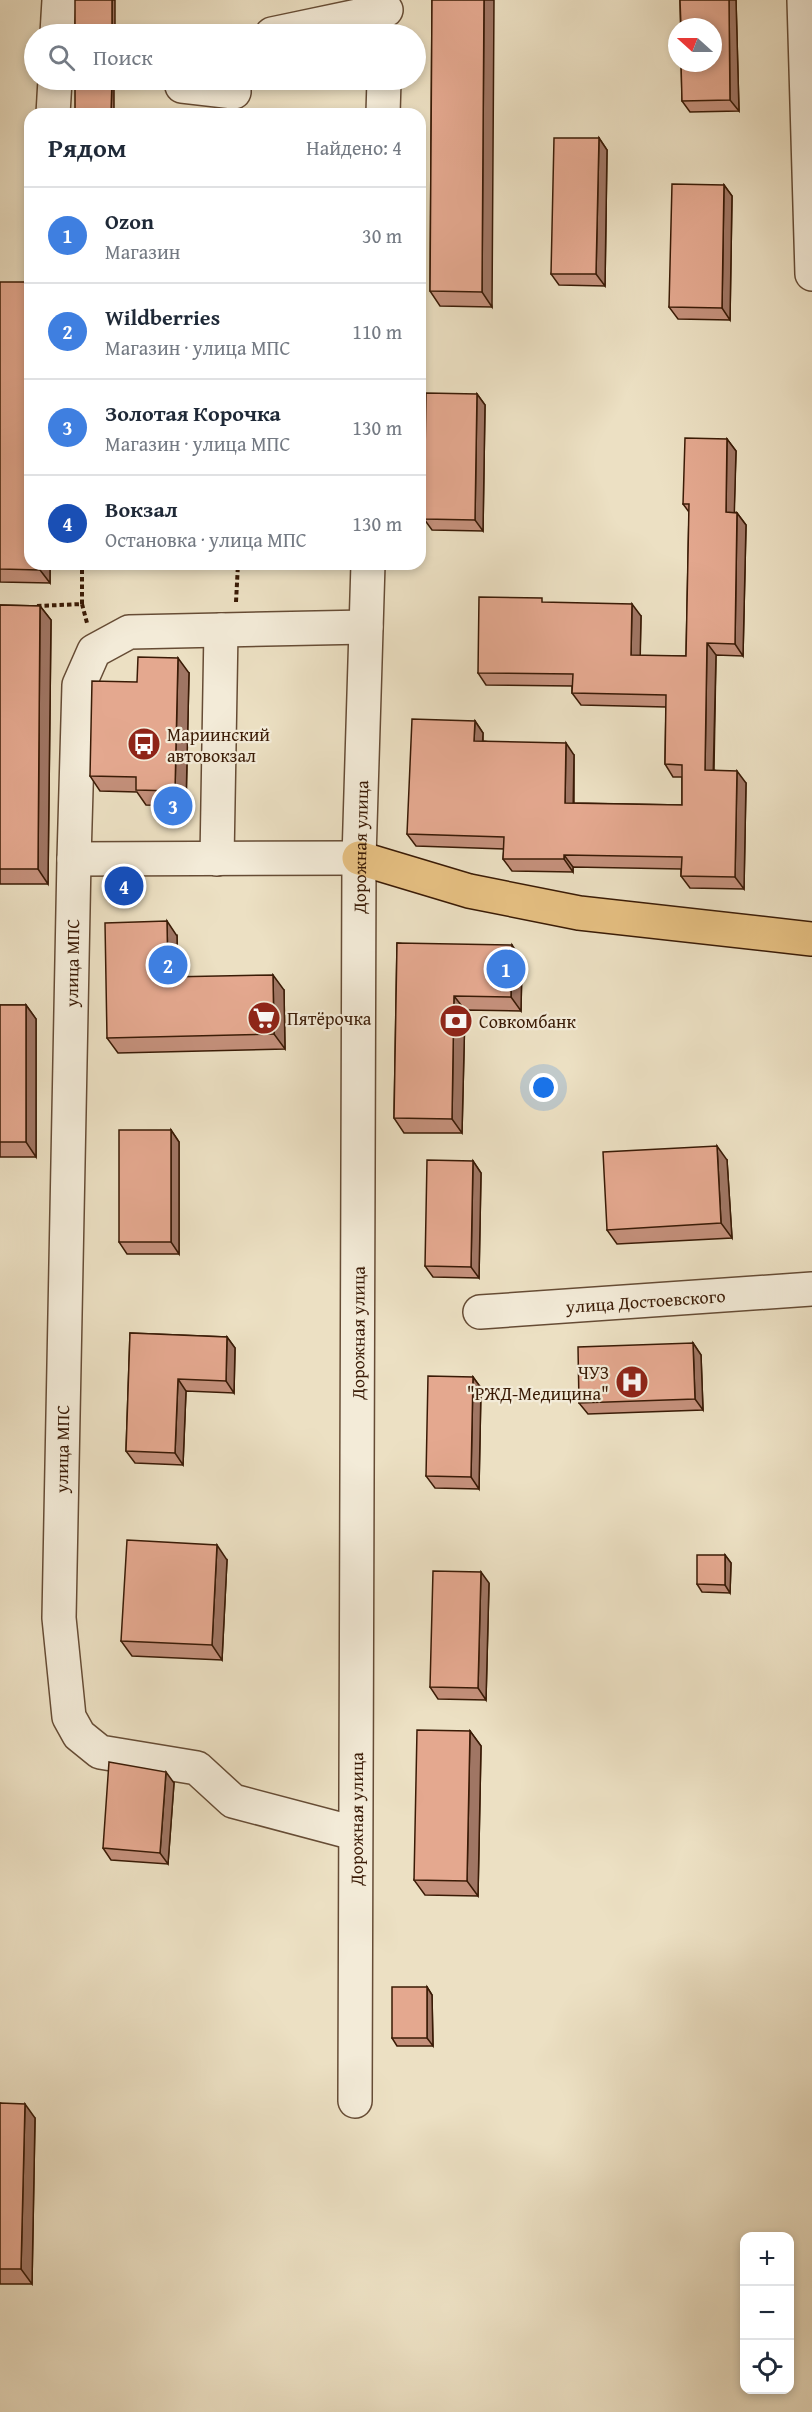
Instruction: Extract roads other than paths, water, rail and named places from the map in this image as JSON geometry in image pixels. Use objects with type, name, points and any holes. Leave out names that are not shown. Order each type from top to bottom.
[{"type":"main road","points":[[359,858],[469,891],[579,913],[812,939]]},
{"type":"street","points":[[58,24],[59,0]]},
{"type":"street","points":[[804,0],[812,274]]},
{"type":"street","points":[[332,24],[386,15]]},
{"type":"street","points":[[53,108],[54,90]]},
{"type":"street","points":[[217,90],[234,92],[234,90]]},
{"type":"street","points":[[383,108],[384,90]]},
{"type":"street","name":"Дорожная улица","points":[[355,2101],[354,1833],[359,858],[368,570]]},
{"type":"street","points":[[217,859],[228,630],[366,627]]},
{"type":"street","name":"улица МПС","points":[[228,630],[129,632],[94,651],[79,685],[59,1618],[69,1717],[79,1735],[100,1752],[197,1768],[233,1801],[354,1833]]},
{"type":"street","points":[[74,859],[359,858]]},
{"type":"street","name":"улица Достоевского","points":[[480,1312],[812,1288]]},
{"type":"place","name":"Мариинский автовокзал","points":[[144,744]]},
{"type":"place","name":"Золотая Корочка","points":[[173,806]]},
{"type":"place","name":"Вокзал","points":[[124,886]]},
{"type":"place","name":"Wildberries","points":[[168,965]]},
{"type":"place","name":"Ozon","points":[[506,969]]},
{"type":"place","name":"Пятёрочка","points":[[264,1018]]},
{"type":"place","name":"Совкомбанк","points":[[456,1021]]},
{"type":"place","name":"ЧУЗ \"РЖД-Медицина\"","points":[[632,1382]]}]
